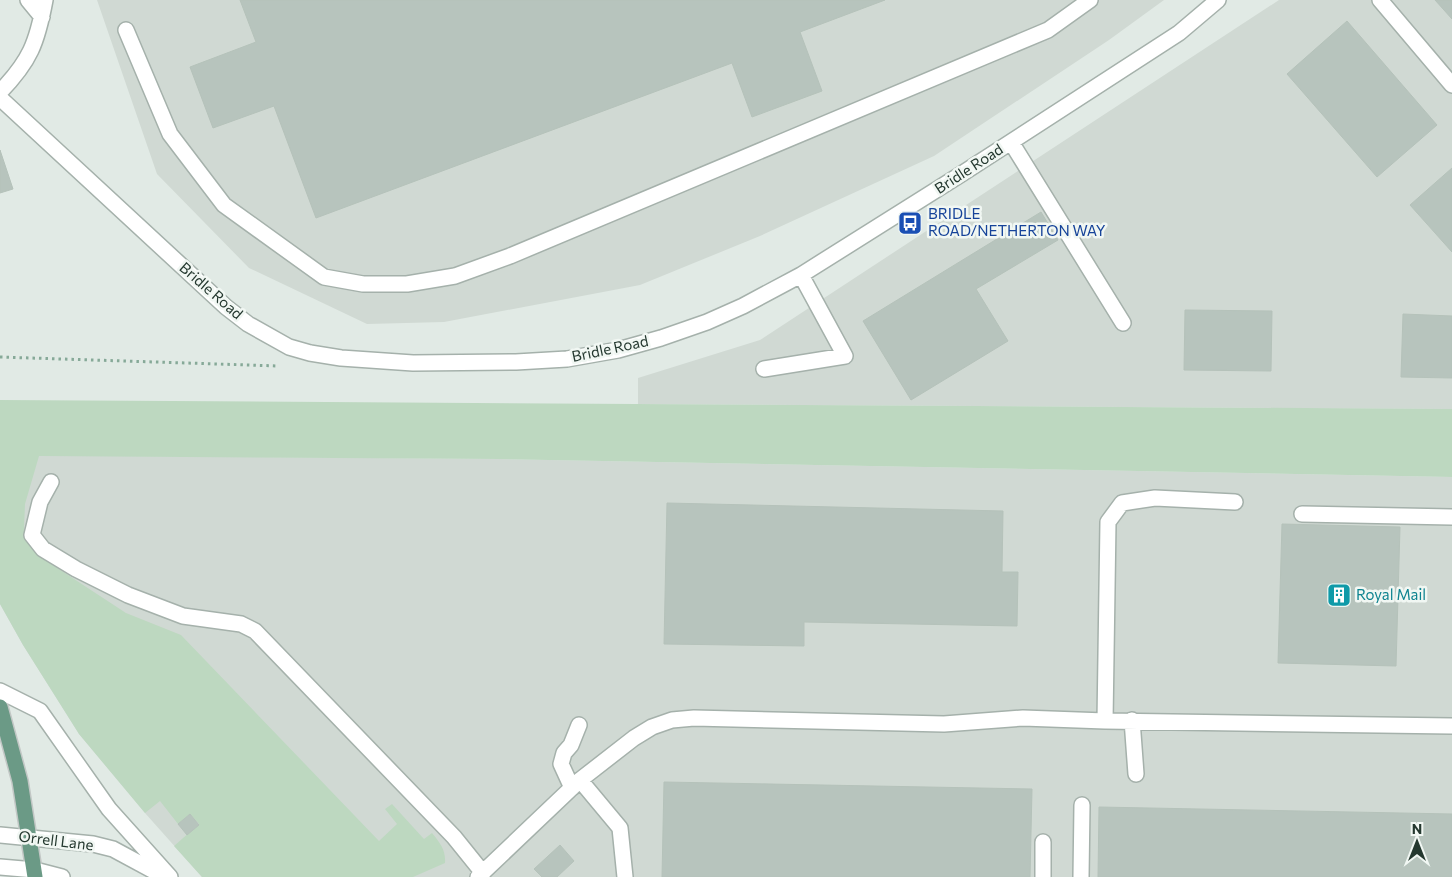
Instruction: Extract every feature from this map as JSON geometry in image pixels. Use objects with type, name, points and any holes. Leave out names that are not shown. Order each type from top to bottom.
[{"type":"main road","points":[[0,708],[17,768],[35,873]]},
{"type":"street","points":[[28,0],[42,17]]},
{"type":"street","points":[[0,92],[26,63],[42,17],[44,0]]},
{"type":"street","points":[[126,30],[170,134],[224,205],[324,277],[363,284],[407,284],[455,276],[510,256],[1048,30],[1090,0]]},
{"type":"street","name":"Bridle Road","points":[[0,98],[226,307],[248,324],[289,347],[310,353],[341,358],[413,363],[516,362],[567,359],[618,350],[706,322],[743,306],[801,274],[1011,142],[1179,33],[1218,0]]},
{"type":"street","points":[[1380,0],[1452,84]]},
{"type":"street","points":[[1011,142],[1123,323]]},
{"type":"street","points":[[764,369],[845,356],[801,274]]},
{"type":"street","points":[[51,482],[40,502],[32,535],[43,549],[76,569],[128,595],[183,616],[241,624],[255,631],[454,837],[481,875],[576,784],[634,738],[652,727],[672,720],[694,718],[944,724],[1023,718],[1452,726]]},
{"type":"street","points":[[1104,721],[1108,522],[1122,502],[1155,498],[1235,502]]},
{"type":"street","points":[[1302,514],[1452,517]]},
{"type":"street","points":[[0,691],[40,711],[109,809],[170,877]]},
{"type":"street","points":[[1132,720],[1136,774]]},
{"type":"street","points":[[579,725],[562,758],[561,764],[576,784],[620,828],[625,877]]},
{"type":"street","points":[[1081,877],[1082,805]]},
{"type":"street","name":"Orrell Lane","points":[[0,835],[93,844],[113,849],[165,877]]},
{"type":"street","points":[[1043,842],[1043,877]]},
{"type":"street","name":"Orrell Lane","points":[[0,866],[62,877]]},
{"type":"path","points":[[0,358],[287,366],[310,353]]},
{"type":"shaded area","points":[[97,0],[1164,0],[1109,40],[934,156],[760,236],[640,285],[444,322],[367,324],[249,268],[157,174]]},
{"type":"shaded area","points":[[1279,0],[1452,0],[1452,409],[638,404],[638,378],[760,340]]},
{"type":"shaded area","points":[[0,455],[498,459],[1452,477],[1452,877],[202,877],[79,734],[23,645],[0,604]]},
{"type":"green space","points":[[0,400],[1452,409],[1452,477],[498,459],[39,456],[25,504],[24,529],[29,543],[45,560],[126,613],[181,635],[379,841],[397,824],[385,809],[392,804],[424,839],[432,833],[445,854],[445,863],[413,877],[202,877],[174,846],[199,824],[190,814],[178,824],[160,801],[145,813],[79,734],[23,645],[0,604]]},
{"type":"building","points":[[240,0],[885,0],[800,32],[822,91],[752,117],[732,63],[316,218],[274,106],[213,128],[190,67],[256,42]]},
{"type":"building","points":[[1435,0],[1452,0],[1452,19]]},
{"type":"building","points":[[1347,21],[1437,125],[1377,177],[1287,74]]},
{"type":"building","points":[[0,150],[13,189],[0,193]]},
{"type":"building","points":[[1452,168],[1452,252],[1410,205]]},
{"type":"building","points":[[1041,212],[1058,240],[976,289],[1008,341],[911,400],[863,321]]},
{"type":"building","points":[[1185,310],[1272,311],[1271,371],[1184,370]]},
{"type":"building","points":[[1403,314],[1452,316],[1452,378],[1401,377]]},
{"type":"building","points":[[667,503],[1003,511],[1002,572],[1018,572],[1017,626],[804,622],[804,646],[664,644]]},
{"type":"building","name":"Royal Mail","points":[[1282,524],[1400,527],[1396,666],[1278,663]]},
{"type":"building","points":[[664,782],[1032,789],[1030,877],[662,877]]},
{"type":"building","points":[[1099,807],[1452,814],[1452,877],[1098,877]]},
{"type":"building","points":[[190,814],[199,825],[187,835],[178,824]]},
{"type":"building","points":[[560,845],[574,861],[557,877],[542,877],[534,869]]},
{"type":"place","name":"BRIDLE ROAD/NETHERTON WAY","points":[[910,223]]},
{"type":"place","name":"Royal Mail","points":[[1339,595]]}]
